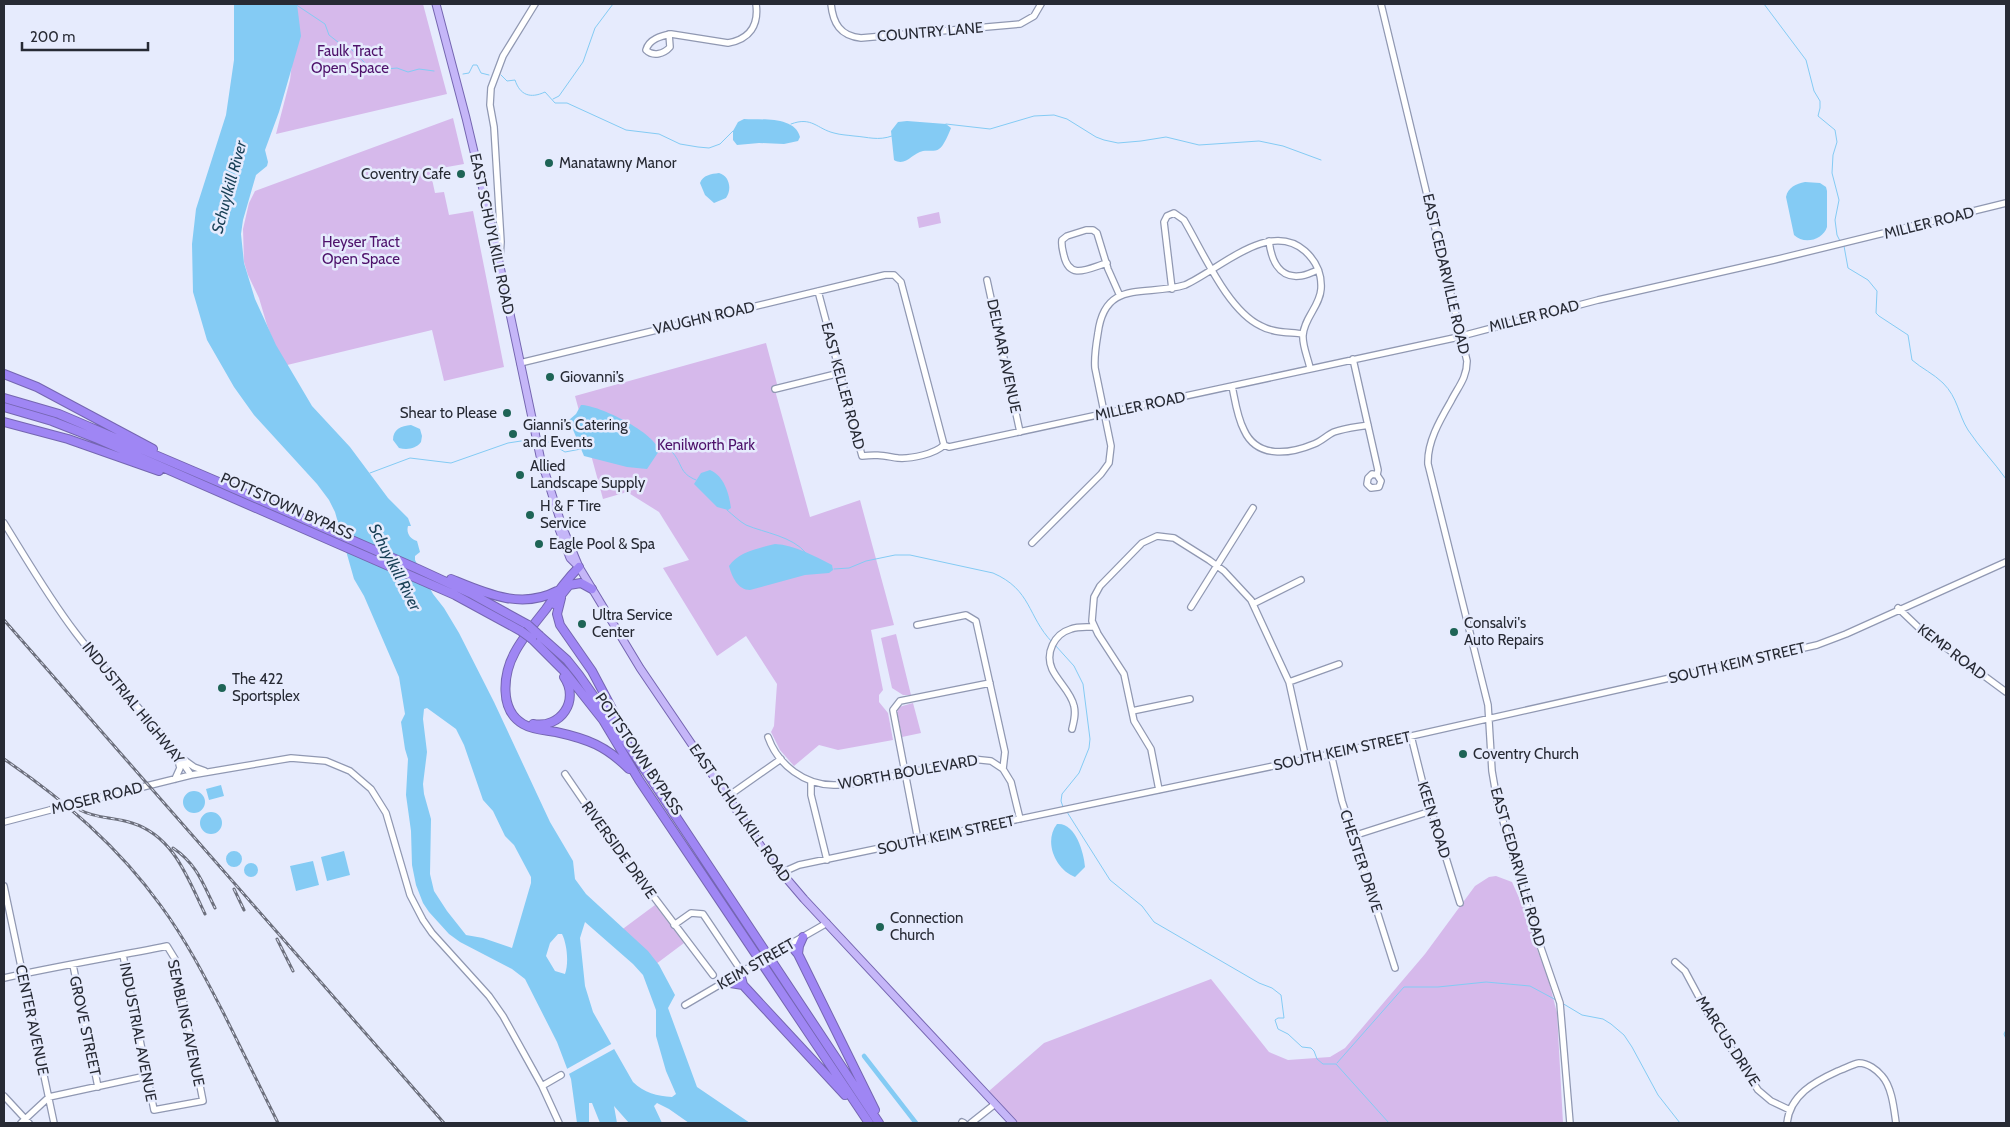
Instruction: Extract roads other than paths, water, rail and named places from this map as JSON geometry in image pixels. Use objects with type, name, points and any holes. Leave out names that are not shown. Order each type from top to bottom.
[{"type":"highway","points":[[4,374],[37,387],[187,468]]},
{"type":"highway","name":"POTTSTOWN BYPASS","points":[[4,398],[59,414],[418,569],[450,581],[528,625],[567,660],[579,675],[880,1123]]},
{"type":"highway","name":"POTTSTOWN BYPASS","points":[[4,407],[35,415],[74,429],[456,595],[532,639],[565,672],[603,720],[639,780],[868,1123]]},
{"type":"highway","points":[[4,422],[68,439],[225,494]]},
{"type":"highway","points":[[532,639],[562,675],[570,692],[570,702],[564,713],[554,721],[543,725],[529,723],[516,713],[510,700],[510,679],[521,648],[560,593],[569,585],[579,567]]},
{"type":"highway","points":[[579,567],[513,656],[506,683],[508,706],[514,717],[527,726],[575,736],[601,746],[619,760],[639,780]]},
{"type":"highway","points":[[450,581],[513,599],[536,599],[560,593]]},
{"type":"highway","points":[[569,585],[581,583],[592,589]]},
{"type":"highway","points":[[560,593],[557,614],[560,626],[602,688],[639,762]]},
{"type":"highway","points":[[798,954],[803,937]]},
{"type":"highway","points":[[787,946],[793,948],[798,954],[880,1123]]},
{"type":"highway","points":[[741,972],[743,985],[840,1088],[868,1123]]},
{"type":"highway","points":[[724,982],[743,985]]},
{"type":"main road","name":"EAST SCHUYLKILL ROAD","points":[[436,4],[466,118],[548,494],[562,541],[573,563],[579,567],[640,668],[781,873],[1013,1123]]},
{"type":"street","points":[[499,264],[501,242],[490,105],[493,79],[503,56],[535,4]]},
{"type":"street","points":[[669,34],[728,43],[737,41],[745,37],[755,25],[757,15],[756,4]]},
{"type":"street","name":"COUNTRY LANE","points":[[831,4],[833,18],[840,29],[849,36],[861,38],[1020,24],[1034,16],[1040,4]]},
{"type":"street","name":"EAST CEDARVILLE ROAD","points":[[1381,4],[1467,361],[1466,375],[1447,408],[1431,444],[1428,464],[1490,718],[1492,771],[1497,800],[1532,922],[1560,1003],[1570,1123]]},
{"type":"street","name":"MILLER ROAD","points":[[944,445],[950,447],[1462,335],[1598,300],[2006,204]]},
{"type":"street","points":[[1172,289],[1164,222],[1170,214],[1177,214],[1184,220],[1232,303],[1246,318],[1269,330],[1303,334]]},
{"type":"street","points":[[1107,263],[1079,271],[1072,270],[1067,265],[1062,240],[1067,236],[1086,230],[1096,231],[1120,296]]},
{"type":"street","points":[[1032,543],[1101,474],[1109,463],[1111,446],[1094,363],[1102,312],[1120,296],[1132,292],[1172,289],[1192,282],[1256,245],[1269,241],[1281,240],[1299,246],[1312,258],[1318,270],[1321,289],[1320,297],[1303,334],[1310,368]]},
{"type":"street","points":[[1269,241],[1272,260],[1287,274],[1299,277],[1318,270]]},
{"type":"street","name":"VAUGHN ROAD","points":[[520,363],[888,274],[897,277],[902,282],[944,445]]},
{"type":"street","name":"DELMAR AVENUE","points":[[987,280],[1020,432]]},
{"type":"street","name":"EAST KELLER ROAD","points":[[818,291],[862,456],[881,454],[904,458],[938,450],[944,445]]},
{"type":"street","points":[[1353,359],[1378,470],[1377,475]]},
{"type":"street","points":[[774,389],[840,373]]},
{"type":"street","points":[[1232,386],[1244,432],[1252,442],[1266,450],[1283,453],[1314,444],[1336,432],[1368,425]]},
{"type":"street","points":[[1191,607],[1252,508]]},
{"type":"street","name":"INDUSTRIAL HIGHWAY","points":[[4,523],[57,608],[173,749],[191,774],[291,758],[313,759],[326,761],[350,771],[371,789],[386,813],[410,896],[419,913],[432,933],[489,996],[503,1016],[542,1086],[559,1123]]},
{"type":"street","points":[[1159,790],[1151,750],[1137,727],[1124,674],[1094,628],[1092,621],[1096,591],[1147,539],[1157,536],[1174,538],[1217,565],[1253,604],[1289,682],[1306,759]]},
{"type":"street","name":"SOUTH KEIM STREET","points":[[781,873],[793,867],[1330,754],[1817,645],[2006,562]]},
{"type":"street","points":[[1253,604],[1301,580]]},
{"type":"street","name":"KEMP ROAD","points":[[1898,609],[1918,627],[2006,692]]},
{"type":"street","points":[[917,625],[966,614],[976,621],[1005,752],[1003,769],[1011,782],[1020,819]]},
{"type":"street","points":[[1072,729],[1075,707],[1050,664],[1050,653],[1053,644],[1061,634],[1072,628],[1094,628]]},
{"type":"street","points":[[1289,682],[1340,664]]},
{"type":"street","points":[[918,840],[893,710],[900,701],[990,683]]},
{"type":"street","points":[[1132,711],[1190,699]]},
{"type":"street","name":"KEEN ROAD","points":[[1410,736],[1460,903]]},
{"type":"street","points":[[768,737],[781,759],[795,772],[811,781],[811,795],[827,860]]},
{"type":"street","points":[[173,749],[194,767],[208,771]]},
{"type":"street","points":[[173,749],[180,768],[175,779]]},
{"type":"street","name":"CHESTER DRIVE","points":[[1330,754],[1353,836],[1395,968]]},
{"type":"street","points":[[727,797],[781,759]]},
{"type":"street","name":"WORTH BOULEVARD","points":[[811,781],[827,785],[843,785],[978,759],[991,761],[1003,769]]},
{"type":"street","name":"MOSER ROAD","points":[[4,822],[191,774]]},
{"type":"street","name":"RIVERSIDE DRIVE","points":[[565,774],[712,975]]},
{"type":"street","points":[[1353,836],[1431,811]]},
{"type":"street","name":"CENTER AVENUE","points":[[4,886],[21,974],[54,1123]]},
{"type":"street","points":[[674,925],[691,913],[703,914],[741,972]]},
{"type":"street","name":"KEIM STREET","points":[[685,1004],[827,923]]},
{"type":"street","name":"SEMBLING AVENUE","points":[[123,954],[167,946],[175,959],[202,1101],[154,1110]]},
{"type":"street","points":[[4,978],[123,954]]},
{"type":"street","name":"INDUSTRIAL AVENUE","points":[[123,954],[154,1110]]},
{"type":"street","name":"MARCUS DRIVE","points":[[1675,962],[1685,971],[1706,1010],[1758,1090],[1771,1102],[1790,1110]]},
{"type":"street","name":"GROVE STREET","points":[[72,965],[98,1087]]},
{"type":"street","points":[[1787,1123],[1790,1110],[1798,1096],[1806,1089],[1825,1077],[1858,1063],[1872,1067],[1883,1076],[1890,1092],[1896,1123]]},
{"type":"street","points":[[4,1096],[25,1122],[49,1097],[146,1076]]},
{"type":"street","points":[[542,1086],[560,1076]]},
{"type":"street","points":[[971,1123],[995,1104]]},
{"type":"water","name":"Schuylkill River","points":[[234,4],[297,4],[301,36],[279,112],[265,150],[267,166],[256,175],[243,220],[241,234],[244,263],[255,299],[276,345],[312,406],[350,447],[388,498],[408,518],[411,526],[408,526],[408,533],[412,539],[417,541],[420,552],[415,556],[415,560],[433,594],[459,633],[494,702],[550,822],[573,861],[575,879],[586,894],[648,951],[659,965],[675,995],[668,1008],[697,1087],[750,1123],[689,1123],[657,1103],[654,1106],[662,1123],[629,1123],[614,1106],[617,1123],[600,1123],[592,1103],[589,1103],[589,1123],[577,1123],[571,1079],[557,1042],[525,979],[512,969],[460,942],[449,934],[423,903],[416,885],[412,865],[411,831],[406,795],[408,759],[401,722],[405,714],[399,677],[364,596],[354,579],[335,512],[329,500],[317,484],[254,415],[234,387],[207,340],[193,292],[192,244],[196,209],[226,115],[234,60]],"holes":[[[427,708],[456,729],[464,745],[483,800],[493,811],[505,836],[514,845],[531,877],[531,883],[512,948],[483,938],[466,935],[434,891],[430,874],[431,819],[423,784],[427,752],[423,719],[424,709]],[[585,922],[643,975],[656,1010],[656,1036],[666,1071],[676,1094],[672,1097],[651,1093],[633,1082],[593,1012],[585,986],[580,938]],[[558,934],[562,934],[567,954],[565,974],[555,971],[546,956],[550,943]]]},
{"type":"water","points":[[744,119],[785,122],[797,130],[800,137],[798,141],[784,144],[759,143],[737,145],[733,140],[733,131],[738,122]]},
{"type":"water","points":[[898,122],[946,124],[951,128],[939,149],[919,152],[906,161],[898,162],[894,160],[891,131]]},
{"type":"water","points":[[719,173],[728,180],[729,191],[726,198],[714,203],[705,195],[700,183],[701,180],[710,174]]},
{"type":"water","points":[[1805,182],[1820,183],[1826,187],[1827,191],[1827,227],[1822,235],[1813,240],[1803,240],[1794,235],[1786,197],[1793,186]]},
{"type":"water","points":[[581,405],[589,406],[626,421],[648,436],[656,444],[659,451],[647,469],[627,467],[584,456],[569,420],[576,414]]},
{"type":"water","points":[[411,425],[420,429],[421,442],[411,448],[399,448],[393,440],[394,433],[401,427]]},
{"type":"water","points":[[710,470],[719,476],[725,486],[731,508],[728,510],[717,507],[694,484],[701,473]]},
{"type":"water","points":[[775,544],[790,546],[811,555],[832,565],[833,570],[829,573],[805,575],[750,590],[742,588],[734,578],[729,566],[738,557],[749,551]]},
{"type":"water","points":[[221,785],[224,796],[209,800],[206,789]]},
{"type":"water","points":[[194,791],[202,794],[205,802],[202,810],[194,813],[186,810],[183,802],[186,794]]},
{"type":"water","points":[[211,812],[219,815],[222,823],[219,831],[211,834],[203,831],[200,823],[203,815]]},
{"type":"water","points":[[1057,824],[1069,828],[1074,833],[1083,854],[1085,867],[1075,877],[1062,868],[1054,855],[1051,839]]},
{"type":"water","points":[[234,851],[242,859],[234,867],[226,859]]},
{"type":"water","points":[[344,851],[350,875],[327,881],[321,857]]},
{"type":"water","points":[[313,861],[319,885],[296,891],[290,866]]},
{"type":"water","points":[[248,863],[254,863],[258,870],[254,877],[248,877],[244,873],[244,867]]},
{"type":"waterway","points":[[295,4],[325,24],[329,35],[343,46],[350,48],[367,65],[377,70],[397,68],[408,72],[419,69],[434,71]]},
{"type":"waterway","points":[[553,99],[559,96],[583,62],[595,28],[613,4]]},
{"type":"waterway","points":[[1764,4],[1806,60],[1814,91],[1820,101],[1818,116],[1835,130],[1837,142],[1833,155],[1832,173],[1839,200],[1835,220],[1837,235],[1840,241]]},
{"type":"waterway","points":[[463,74],[469,73],[473,65],[477,65],[481,73],[489,75]]},
{"type":"waterway","points":[[501,75],[507,81],[515,80],[520,89],[526,94],[535,95],[545,92],[555,103],[567,103],[626,130],[659,134],[680,144],[709,148],[720,144],[733,131]]},
{"type":"waterway","points":[[946,124],[990,129],[1034,116],[1054,115],[1067,119],[1096,137],[1118,143],[1166,137],[1199,145],[1259,141],[1283,146],[1321,160]]},
{"type":"waterway","points":[[791,124],[804,121],[809,122],[828,131],[844,135],[878,138],[892,136]]},
{"type":"waterway","points":[[1844,246],[1848,268],[1868,280],[1877,291],[1876,313],[1908,335],[1912,360],[1948,389],[1968,430],[2006,479]]},
{"type":"waterway","points":[[540,437],[565,452],[581,449]]},
{"type":"waterway","points":[[370,473],[410,458],[451,463],[508,443],[534,439]]},
{"type":"waterway","points":[[655,445],[660,443],[670,450],[684,472],[696,480]]},
{"type":"waterway","points":[[727,510],[746,525],[786,539],[806,553]]},
{"type":"waterway","points":[[834,569],[849,568],[866,561],[895,555],[910,555],[993,573],[1006,580],[1022,595],[1038,623],[1052,642]]},
{"type":"waterway","points":[[1055,645],[1074,666],[1083,684],[1090,739],[1089,748],[1079,773],[1062,794],[1061,801],[1063,807]]},
{"type":"waterway","points":[[1067,812],[1110,880],[1142,906],[1154,922],[1259,983],[1272,988],[1281,995],[1284,1018],[1275,1020],[1278,1029],[1288,1034],[1302,1047],[1311,1048],[1317,1059],[1323,1064],[1336,1064],[1389,1123]]},
{"type":"waterway","points":[[1337,1063],[1404,987],[1438,987],[1486,982],[1530,986],[1556,1000]]},
{"type":"waterway","points":[[1562,1003],[1582,1015],[1603,1019],[1624,1035],[1658,1095],[1680,1123]]},
{"type":"waterway","points":[[2006,1030],[2004,1034],[2006,1039]]},
{"type":"waterway","points":[[864,1056],[916,1123]]},
{"type":"railway","points":[[4,620],[444,1123]]},
{"type":"railway","points":[[4,759],[48,791],[89,825],[127,863],[161,906],[179,932],[202,973],[278,1123]]},
{"type":"railway","points":[[80,810],[93,815],[132,823],[146,829],[159,838],[169,848],[186,873],[205,914]]},
{"type":"railway","points":[[173,848],[194,868],[215,908]]},
{"type":"railway","points":[[234,889],[244,910]]},
{"type":"railway","points":[[277,939],[293,971]]},
{"type":"place","name":"Manatawny Manor","points":[[549,163]]},
{"type":"place","name":"Coventry Cafe","points":[[461,174]]},
{"type":"place","name":"Giovanni’s","points":[[550,377]]},
{"type":"place","name":"Shear to Please","points":[[507,413]]},
{"type":"place","name":"Gianni’s Catering and Events","points":[[513,434]]},
{"type":"place","name":"Allied Landscape Supply","points":[[520,475]]},
{"type":"place","name":"H & F Tire Service","points":[[530,515]]},
{"type":"place","name":"Eagle Pool & Spa","points":[[539,544]]},
{"type":"place","name":"Ultra Service Center","points":[[582,624]]},
{"type":"place","name":"Consalvi's Auto Repairs","points":[[1454,632]]},
{"type":"place","name":"The 422 Sportsplex","points":[[222,688]]},
{"type":"place","name":"Coventry Church","points":[[1463,754]]},
{"type":"place","name":"Connection Church","points":[[880,927]]},
{"type":"park label","name":"Faulk Tract Open Space","points":[[350,60]]},
{"type":"park label","name":"Heyser Tract Open Space","points":[[361,250]]},
{"type":"park label","name":"Kenilworth Park","points":[[706,445]]}]
